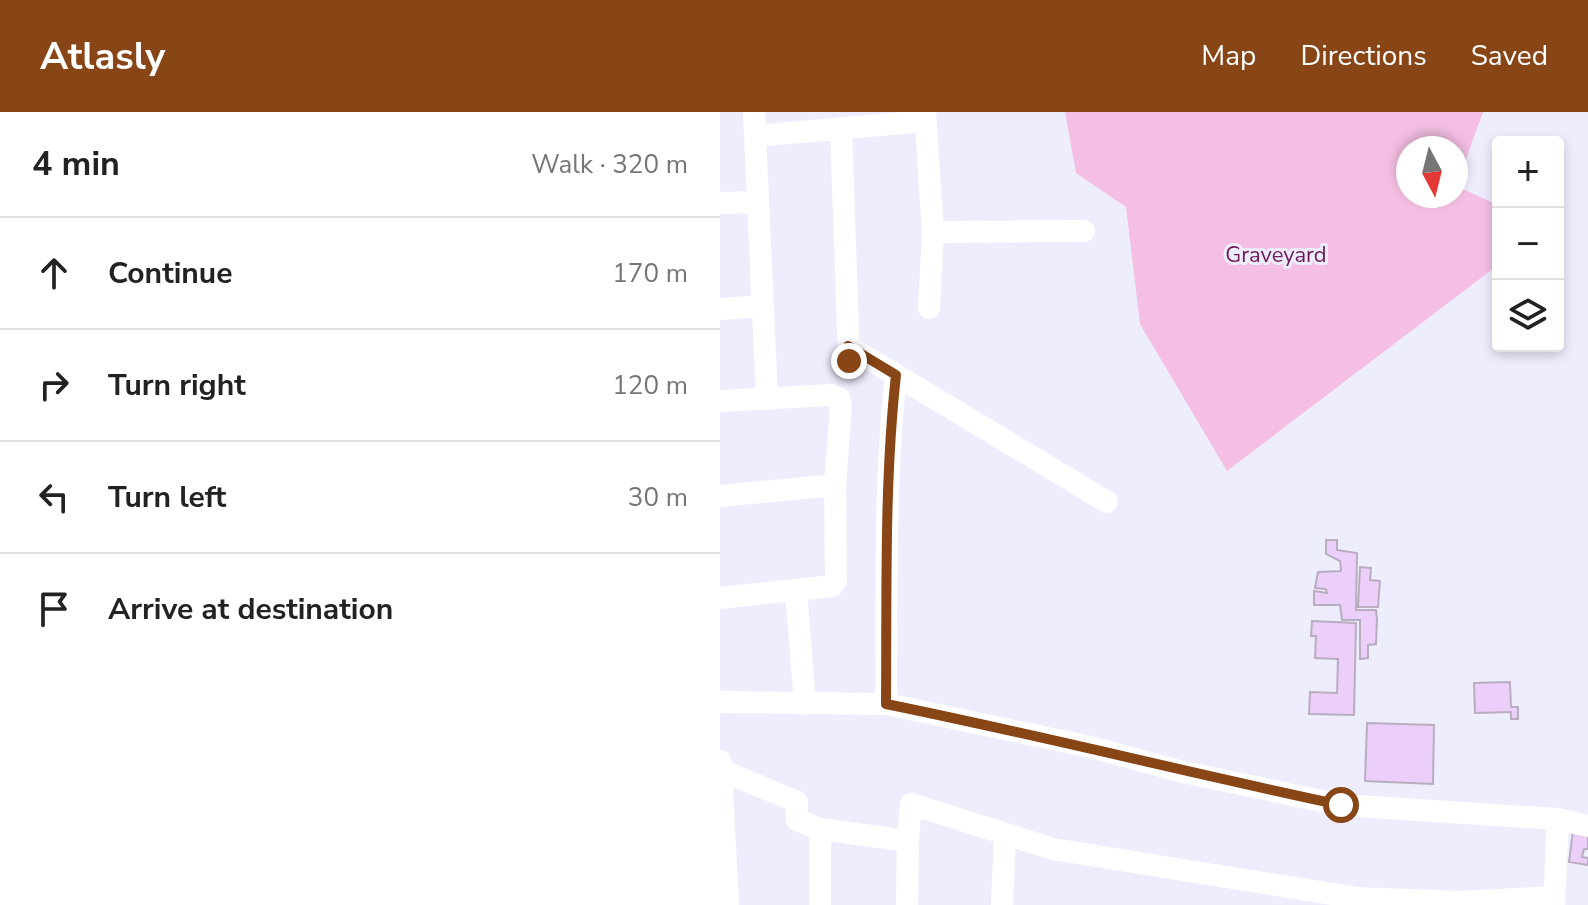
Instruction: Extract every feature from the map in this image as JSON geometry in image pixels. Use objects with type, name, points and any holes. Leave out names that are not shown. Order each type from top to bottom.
[{"type":"street","points":[[754,112],[767,399]]},
{"type":"street","points":[[755,136],[925,116],[933,232],[929,308]]},
{"type":"street","points":[[841,128],[848,354],[896,375],[1107,502]]},
{"type":"street","points":[[720,203],[758,202]]},
{"type":"street","points":[[933,232],[1084,231]]},
{"type":"street","points":[[720,309],[762,306]]},
{"type":"street","points":[[886,704],[887,516],[890,431],[896,375]]},
{"type":"street","points":[[720,401],[831,395],[839,398],[841,406],[835,485],[836,580],[832,586],[824,588],[720,598]]},
{"type":"street","points":[[720,496],[835,485]]},
{"type":"street","points":[[796,591],[805,704]]},
{"type":"street","points":[[720,702],[886,704],[1091,747],[1183,772],[1341,805],[1558,819],[1588,826]]},
{"type":"street","points":[[728,905],[721,766],[797,802],[797,820],[820,829],[908,841]]},
{"type":"street","points":[[907,905],[911,804],[1053,849],[1357,902],[1460,904],[1554,901],[1558,819]]},
{"type":"street","points":[[820,829],[820,905]]},
{"type":"street","points":[[1002,905],[1005,834]]},
{"type":"green space","name":"Graveyard","points":[[1065,112],[1483,112],[1468,153],[1468,136],[1396,136],[1396,208],[1468,208],[1468,191],[1492,202],[1492,270],[1227,471],[1140,324],[1126,207],[1076,173]]},
{"type":"building","points":[[1326,540],[1337,540],[1337,550],[1357,553],[1356,610],[1376,610],[1376,644],[1368,645],[1368,658],[1360,659],[1360,620],[1342,620],[1340,605],[1314,605],[1314,591],[1327,593],[1326,589],[1315,588],[1318,572],[1341,571],[1340,561],[1326,554]]},
{"type":"building","points":[[1360,567],[1371,568],[1370,580],[1380,581],[1378,607],[1358,607]]},
{"type":"building","points":[[1312,621],[1356,623],[1354,715],[1309,714],[1310,692],[1337,693],[1338,659],[1315,658],[1316,636],[1311,636]]},
{"type":"building","points":[[1510,682],[1511,707],[1518,707],[1518,719],[1511,719],[1511,712],[1475,713],[1474,683]]},
{"type":"building","points":[[1367,723],[1434,725],[1433,784],[1365,781]]},
{"type":"building","points":[[1573,831],[1588,833],[1588,849],[1584,849],[1582,857],[1588,858],[1588,865],[1569,862]]},
{"type":"route","points":[[849,361],[848,346],[896,375],[890,431],[887,516],[886,704],[1091,747],[1183,772],[1341,805]]}]
